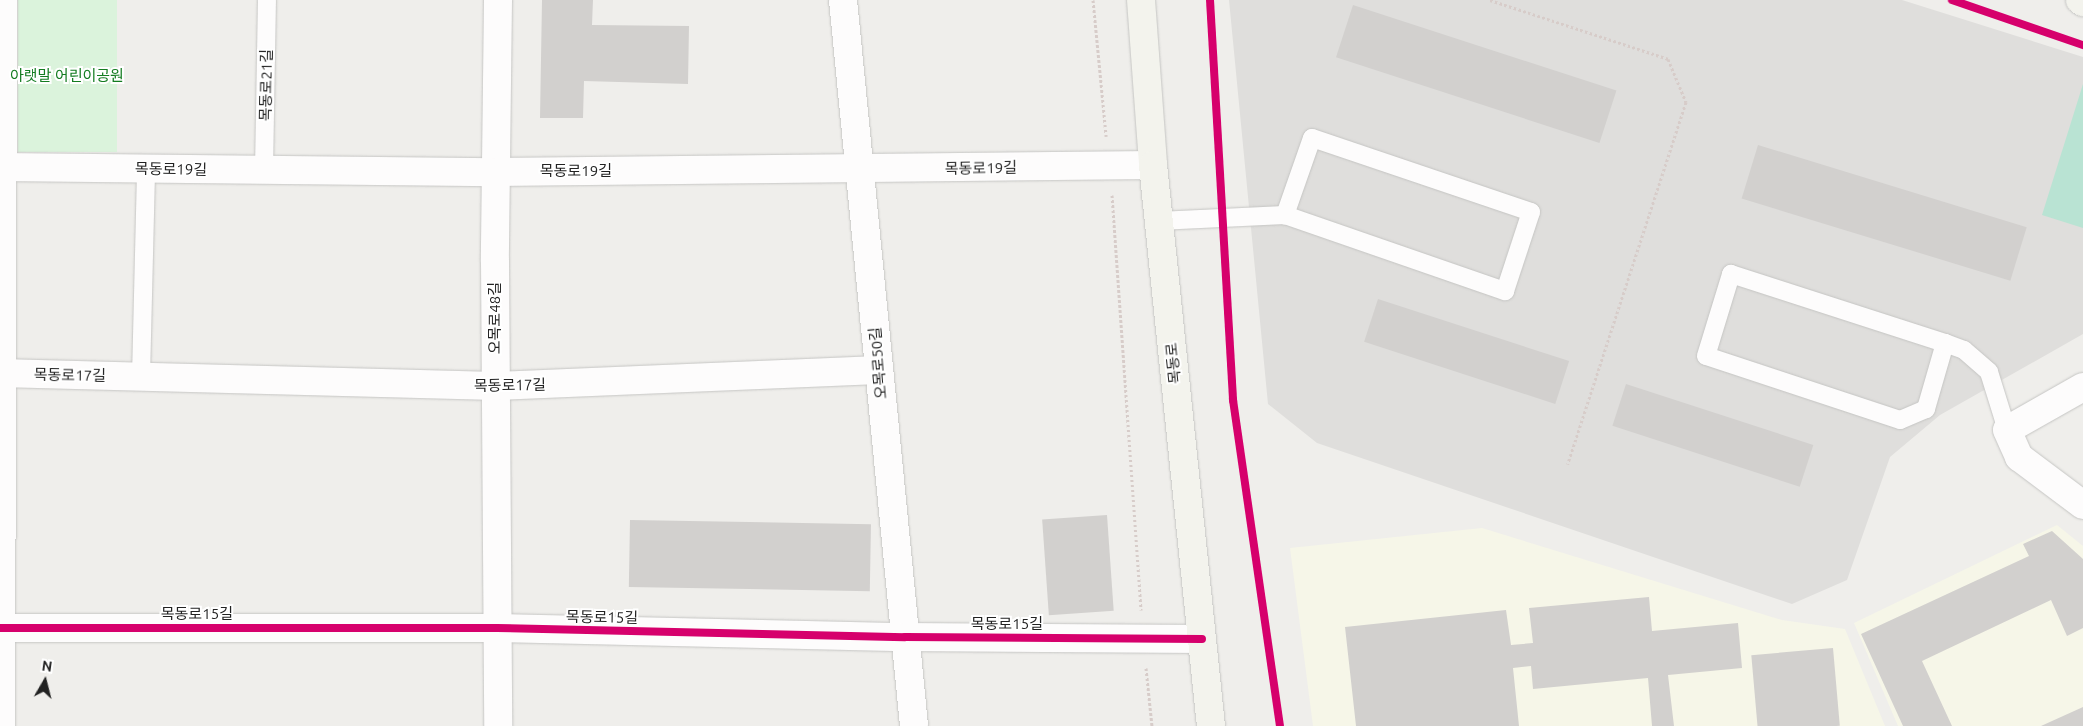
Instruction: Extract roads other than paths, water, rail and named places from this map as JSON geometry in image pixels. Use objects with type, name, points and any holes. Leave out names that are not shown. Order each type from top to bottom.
[{"type":"main road","name":"목동로","points":[[1141,0],[1152,165],[1211,726]]},
{"type":"street","points":[[1,726],[0,167],[3,0]]},
{"type":"street","name":"오목로48길","points":[[498,0],[496,172],[498,726]]},
{"type":"street","name":"오목로50길","points":[[843,0],[914,726]]},
{"type":"street","name":"목동로19길","points":[[0,167],[496,172],[860,170],[1152,165]]},
{"type":"street","name":"목동로17길","points":[[0,373],[496,386],[879,370]]},
{"type":"street","points":[[2083,387],[2007,430],[2019,457],[2083,504]]},
{"type":"street","name":"목동로15길","points":[[1,628],[498,628],[905,637],[1202,639]]},
{"type":"lane","name":"목동로21길","points":[[264,170],[268,0]]},
{"type":"lane","points":[[1158,221],[1285,215],[1504,291],[1530,212],[1312,138],[1285,215]]},
{"type":"lane","points":[[141,377],[146,168]]},
{"type":"lane","points":[[1945,344],[1926,409],[1900,420],[1706,356],[1731,274],[1964,350],[1989,372],[2007,430]]},
{"type":"park label","name":"아랫말 어린이공원","points":[[67,76]]}]
